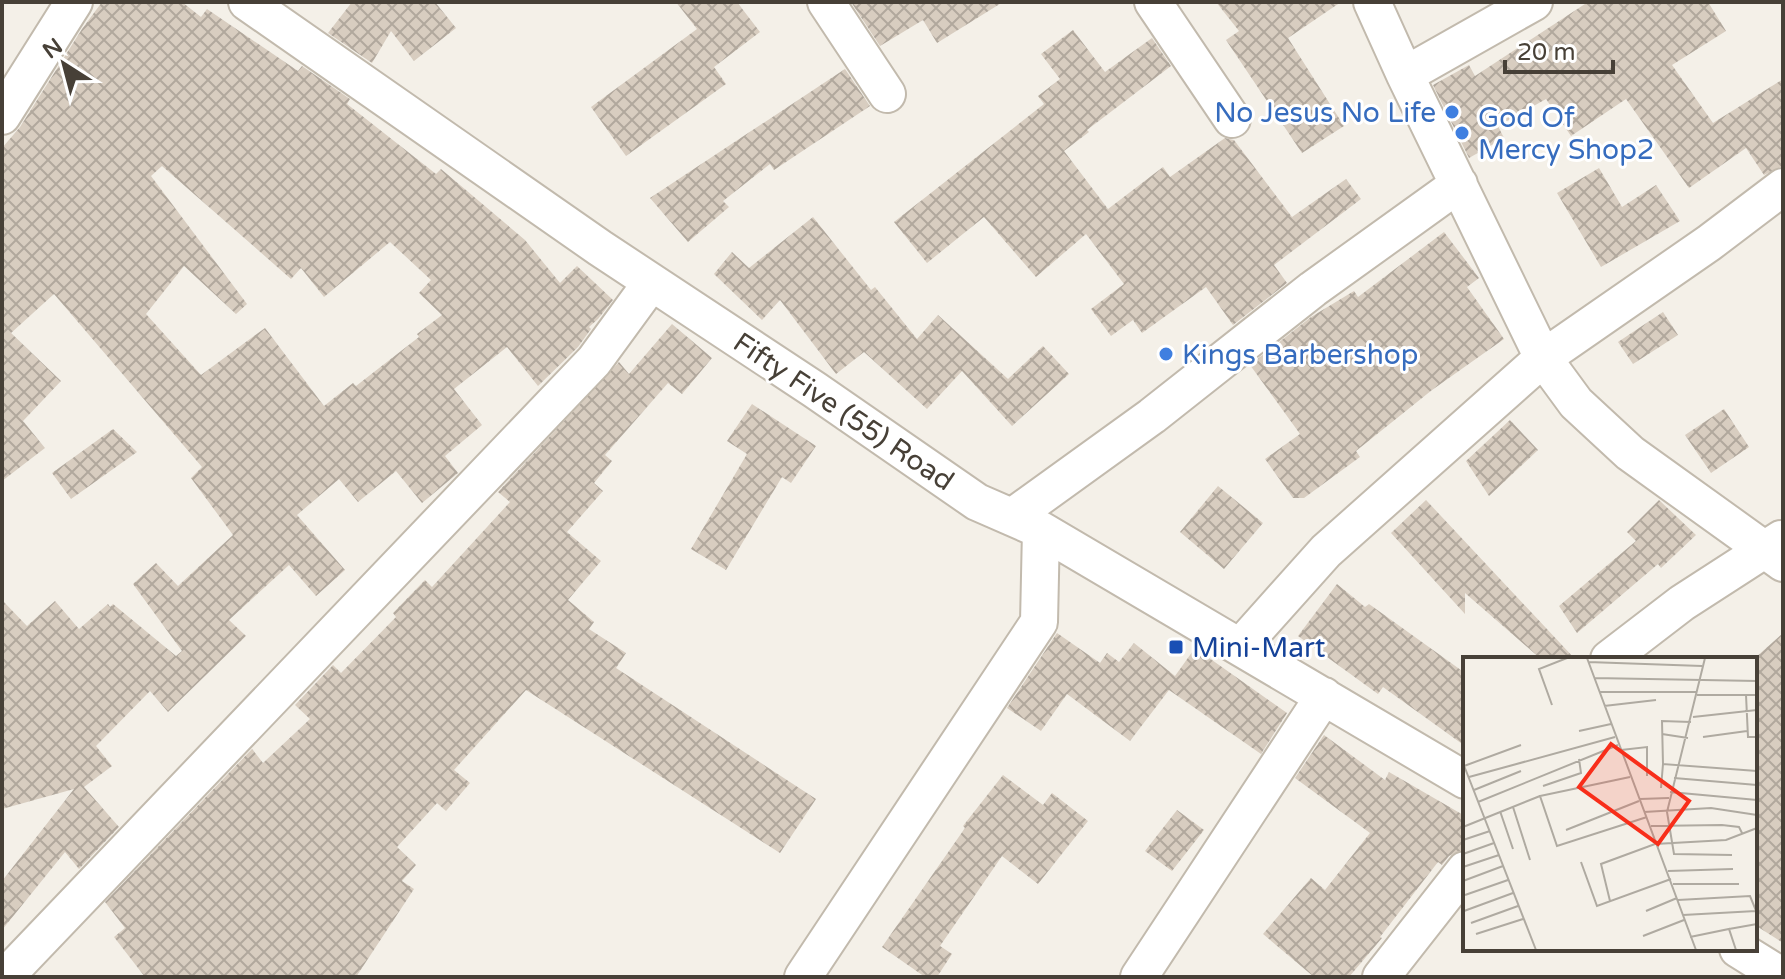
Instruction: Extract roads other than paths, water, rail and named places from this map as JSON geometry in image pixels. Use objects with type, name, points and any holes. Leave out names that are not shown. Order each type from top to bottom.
[{"type":"street","points":[[2,116],[74,2]]},
{"type":"street","name":"Fifty Five (55) Road","points":[[247,2],[651,283],[815,390],[977,502],[1026,523],[1241,646],[1463,779]]},
{"type":"street","points":[[826,2],[887,94]]},
{"type":"street","points":[[1153,2],[1232,119]]},
{"type":"street","points":[[1372,2],[1543,358],[1576,403],[1630,453],[1777,551],[1682,603],[1612,657]]},
{"type":"street","points":[[1405,75],[1534,2]]},
{"type":"street","points":[[803,977],[1039,622],[1026,523],[1152,416],[1313,289],[1459,184]]},
{"type":"street","points":[[1241,646],[1326,551],[1543,358],[1709,243],[1783,187]]},
{"type":"street","points":[[5,977],[594,361],[651,283]]},
{"type":"street","points":[[1139,977],[1324,696]]},
{"type":"street","points":[[1381,977],[1463,873]]},
{"type":"street","points":[[1741,951],[1783,977]]},
{"type":"place","name":"No Jesus No Life","points":[[1452,112]]},
{"type":"place","name":"God Of Mercy Shop2","points":[[1462,133]]},
{"type":"place","name":"Kings Barbershop","points":[[1166,354]]},
{"type":"place","name":"Mini-Mart","points":[[1176,647]]}]
